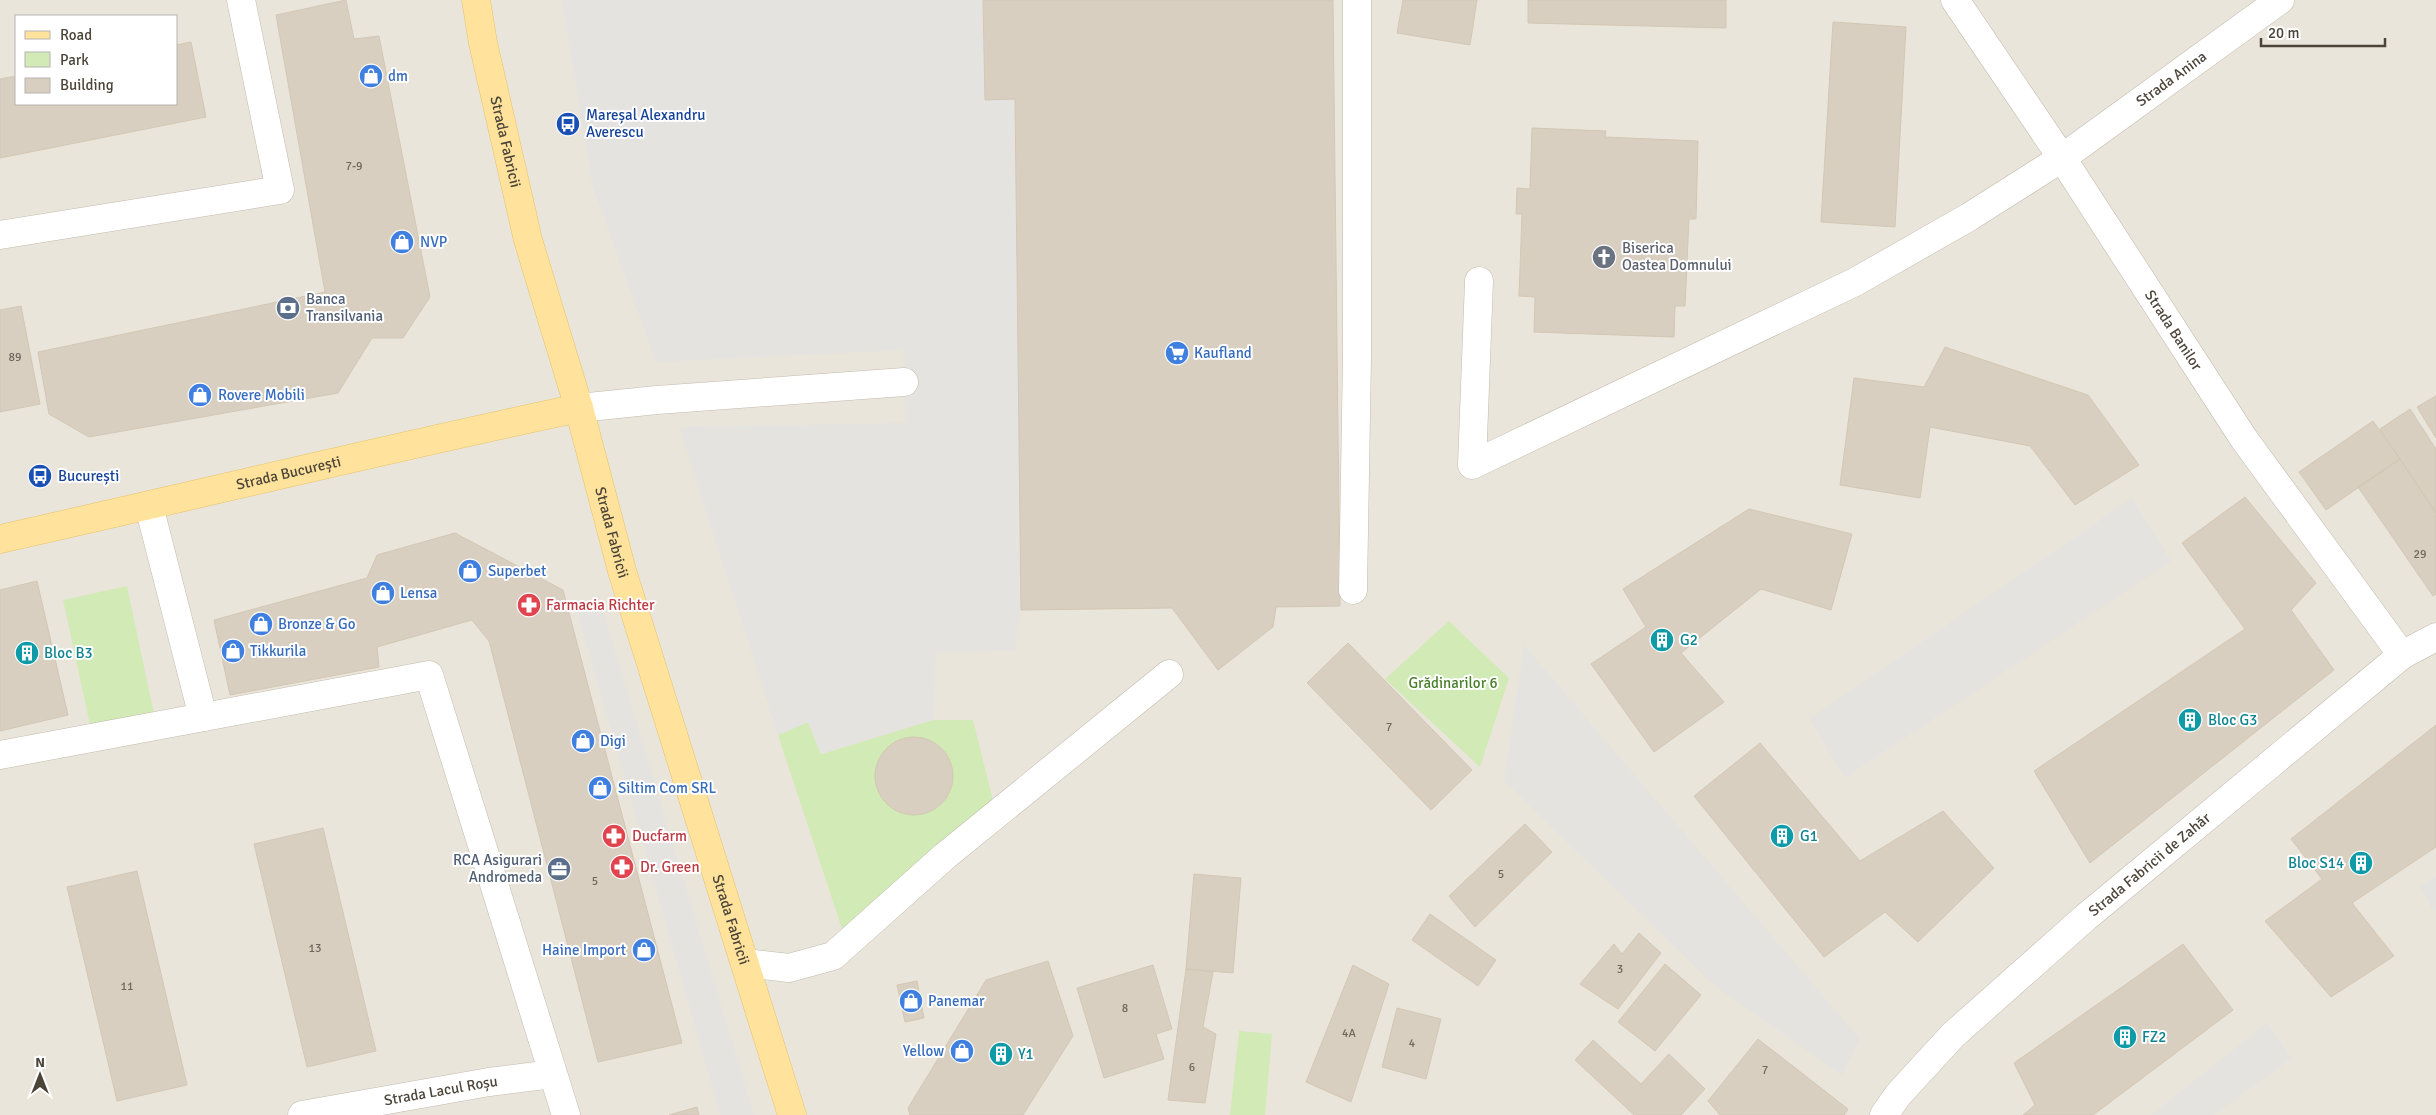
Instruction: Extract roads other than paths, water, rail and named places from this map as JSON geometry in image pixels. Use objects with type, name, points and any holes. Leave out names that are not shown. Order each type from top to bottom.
[{"type":"main road","name":"Strada Fabricii","points":[[476,0],[483,43],[528,240],[579,408],[622,571],[792,1115]]},
{"type":"main road","name":"Strada București","points":[[0,539],[579,408]]},
{"type":"street","points":[[0,235],[280,190],[241,0]]},
{"type":"street","points":[[1353,590],[1357,357],[1357,0]]},
{"type":"street","name":"Strada Banilor","points":[[1955,0],[2062,158],[2244,439],[2402,656]]},
{"type":"street","name":"Strada Anina","points":[[1479,282],[1472,465],[1855,282],[1969,217],[2062,158],[2280,0]]},
{"type":"street","points":[[579,408],[657,400],[904,382]]},
{"type":"street","points":[[149,506],[203,717]]},
{"type":"street","name":"Strada Fabricii de Zahăr","points":[[1884,1115],[1898,1095],[1952,1035],[2086,917],[2402,656],[2436,637]]},
{"type":"street","points":[[745,963],[789,968],[833,956],[945,856],[1168,674]]},
{"type":"street","points":[[0,756],[429,675],[566,1115]]},
{"type":"street","name":"Strada Lacul Roșu","points":[[302,1115],[489,1082],[552,1074]]},
{"type":"place","name":"dm","points":[[371,76]]},
{"type":"place","name":"Mareșal Alexandru Averescu","points":[[568,124]]},
{"type":"place","name":"NVP","points":[[402,242]]},
{"type":"place","name":"Biserica Oastea Domnului","points":[[1604,257]]},
{"type":"place","name":"Banca Transilvania","points":[[288,308]]},
{"type":"place","name":"Kaufland","points":[[1177,353]]},
{"type":"place","name":"Rovere Mobili","points":[[200,395]]},
{"type":"place","name":"București","points":[[40,476]]},
{"type":"place","name":"Superbet","points":[[470,571]]},
{"type":"place","name":"Lensa","points":[[383,593]]},
{"type":"place","name":"Farmacia Richter","points":[[529,605]]},
{"type":"place","name":"Bronze & Go","points":[[261,624]]},
{"type":"place","name":"G2","points":[[1662,640]]},
{"type":"place","name":"Tikkurila","points":[[233,651]]},
{"type":"place","name":"Bloc B3","points":[[27,653]]},
{"type":"place","name":"Bloc G3","points":[[2190,720]]},
{"type":"place","name":"Digi","points":[[583,741]]},
{"type":"place","name":"Siltim Com SRL","points":[[600,788]]},
{"type":"place","name":"Ducfarm","points":[[614,836]]},
{"type":"place","name":"G1","points":[[1782,836]]},
{"type":"place","name":"Bloc S14","points":[[2361,863]]},
{"type":"place","name":"Dr. Green","points":[[622,867]]},
{"type":"place","name":"RCA Asigurari Andromeda","points":[[559,869]]},
{"type":"place","name":"Haine Import","points":[[644,950]]},
{"type":"place","name":"Panemar","points":[[911,1001]]},
{"type":"place","name":"FZ2","points":[[2125,1037]]},
{"type":"place","name":"Yellow","points":[[962,1051]]},
{"type":"place","name":"Y1","points":[[1001,1054]]},
{"type":"park label","name":"Grădinarilor 6","points":[[1453,683]]}]
